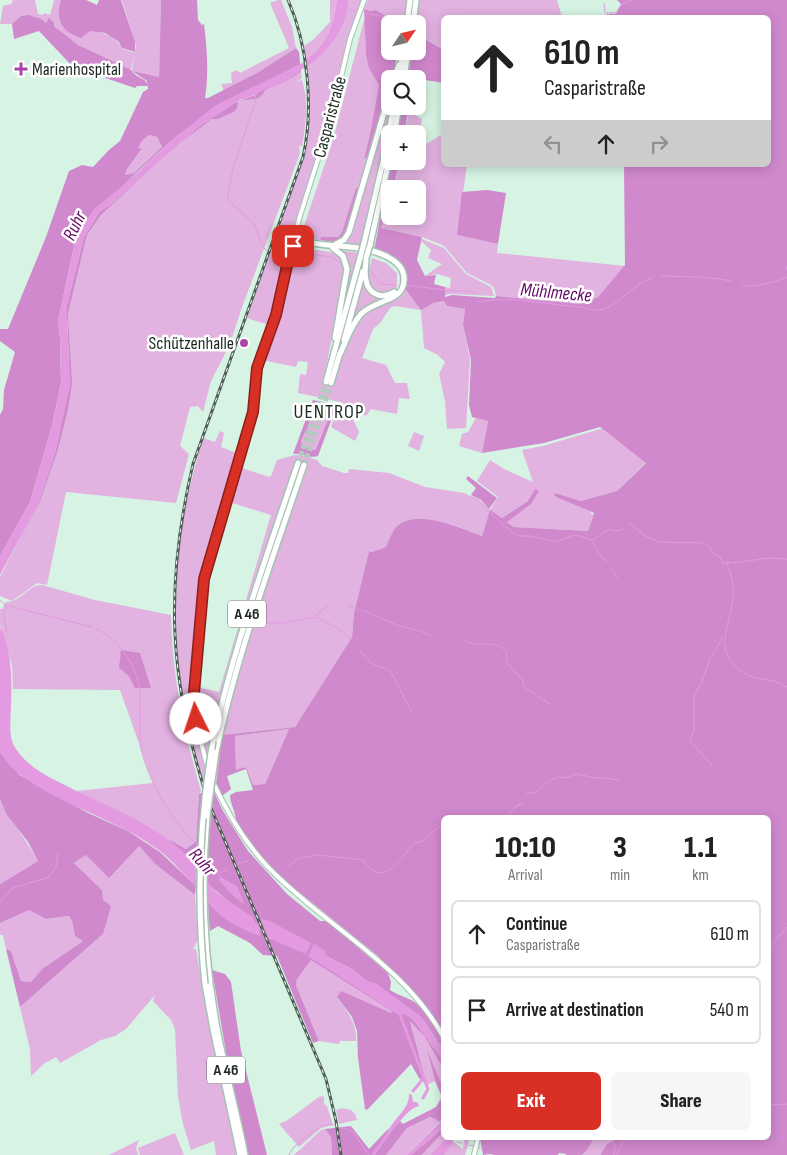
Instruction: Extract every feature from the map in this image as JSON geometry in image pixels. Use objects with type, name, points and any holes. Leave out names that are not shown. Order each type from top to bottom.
[{"type":"highway","points":[[408,15],[410,0]]},
{"type":"highway","points":[[414,15],[416,0]]},
{"type":"highway","points":[[333,247],[348,234],[383,115]]},
{"type":"highway","points":[[367,244],[392,115]]},
{"type":"highway","points":[[330,366],[363,258],[386,170]]},
{"type":"highway","points":[[301,242],[366,253],[392,263],[398,269],[401,277],[400,285],[395,291],[390,295],[383,296],[370,290],[365,278],[363,258]]},
{"type":"highway","points":[[333,247],[362,249],[383,255],[398,264],[404,277],[403,286],[398,294],[370,307],[358,318],[328,382],[347,270],[343,256],[333,247]]},
{"type":"highway","points":[[340,354],[363,258]]},
{"type":"highway","name":"A 46","points":[[240,1155],[212,1029],[208,984],[204,921],[204,865],[208,809],[216,752],[227,702],[301,464],[246,614],[222,700],[205,794],[200,862],[200,923],[208,984],[245,1155]]},
{"type":"main road","name":"Casparistraße","points":[[296,234],[332,115],[350,39],[364,0]]},
{"type":"main road","points":[[296,234],[300,237],[301,242],[297,246],[293,246],[289,238],[296,234]]},
{"type":"main road","points":[[293,246],[276,315],[257,368],[253,412],[204,579],[194,693],[195,713],[202,752],[210,776],[232,820],[256,854],[290,889],[391,972],[430,1016],[441,1033]]},
{"type":"main road","points":[[474,1155],[478,1140]]},
{"type":"shaded area","points":[[13,0],[35,0],[38,14],[50,15],[54,0],[61,0],[59,14],[61,24],[95,31],[111,37],[123,49],[135,53],[131,70],[97,55],[76,43],[49,19],[46,23],[21,16],[12,24],[0,24],[3,6],[11,4]]},
{"type":"shaded area","points":[[61,0],[86,0],[97,5],[99,0],[121,0],[135,42],[135,52],[122,48],[119,42],[105,33],[90,31],[81,38],[69,32],[64,28],[59,19]]},
{"type":"shaded area","points":[[122,0],[161,0],[159,78],[132,71],[136,46]]},
{"type":"shaded area","points":[[161,0],[197,0],[198,20],[202,25],[204,24],[206,42],[205,98],[257,73],[296,48],[299,52],[301,72],[265,90],[256,99],[238,102],[235,111],[218,119],[212,119],[179,143],[198,127],[234,103],[253,96],[300,64],[178,135],[136,173],[81,229],[75,242],[58,321],[61,383],[52,426],[30,502],[0,556],[0,415],[3,409],[4,390],[15,352],[0,341],[0,329],[8,329],[46,237],[69,171],[82,165],[93,167],[120,141],[143,92],[148,89],[147,81],[132,71],[159,77]],"holes":[[[149,135],[157,137],[162,147],[134,173],[125,175],[127,169],[142,149],[138,148],[142,141]]]},
{"type":"shaded area","points":[[281,0],[292,27],[296,48],[224,91],[221,84],[232,83],[231,73],[236,70],[240,73],[289,48],[270,3]]},
{"type":"shaded area","points":[[330,0],[337,0],[334,18],[328,34],[319,48],[305,60],[304,46],[313,40],[330,22]]},
{"type":"shaded area","points":[[337,0],[348,0],[348,9],[341,28],[329,47],[306,67],[305,60],[319,48],[328,34],[334,18]]},
{"type":"shaded area","points":[[348,0],[362,0],[324,138],[293,231],[288,236],[287,243],[289,248],[272,326],[247,318],[307,146],[309,101],[306,67],[321,55],[335,38],[345,18]]},
{"type":"shaded area","points":[[368,0],[557,0],[561,15],[441,15],[441,47],[426,39],[426,15],[385,15],[376,10],[364,9]]},
{"type":"shaded area","points":[[617,0],[787,0],[787,1155],[600,1155],[607,1144],[614,1140],[771,1140],[771,815],[441,815],[441,1029],[432,1015],[378,956],[279,876],[253,849],[236,823],[230,799],[230,795],[236,792],[253,790],[246,769],[227,776],[231,789],[222,796],[216,784],[222,735],[295,727],[352,637],[354,613],[369,551],[372,552],[386,547],[395,528],[400,524],[409,520],[429,520],[452,525],[482,536],[490,510],[502,518],[528,501],[535,489],[539,491],[531,504],[507,522],[514,527],[588,531],[594,513],[558,498],[554,495],[555,493],[580,501],[617,491],[646,463],[600,427],[544,443],[482,453],[488,421],[472,417],[469,405],[471,360],[463,325],[465,309],[447,306],[444,301],[433,303],[421,310],[404,287],[405,279],[402,267],[398,262],[374,250],[381,215],[381,228],[422,237],[417,260],[425,276],[436,275],[434,284],[445,287],[445,297],[452,295],[495,298],[496,296],[580,304],[598,297],[625,265],[624,167],[771,167],[771,15],[609,14],[616,14],[621,4]],"holes":[[[289,729],[265,784],[253,785],[246,767],[236,770],[235,736]]]},
{"type":"shaded area","points":[[364,9],[376,10],[384,15],[381,15],[381,60],[396,60],[394,70],[381,70],[382,115],[369,158],[364,158],[379,85],[369,68],[366,55]]},
{"type":"shaded area","points":[[29,15],[46,23],[49,18],[54,23],[54,26],[78,45],[131,70],[145,81],[148,86],[137,86],[135,88],[73,67],[39,31],[14,39],[12,24],[21,16]]},
{"type":"shaded area","points":[[364,20],[366,25],[365,43],[367,56],[371,70],[379,85],[364,157],[369,158],[360,189],[357,188],[342,232],[338,237],[321,237],[320,240],[307,238],[302,232],[333,140]]},
{"type":"shaded area","points":[[426,40],[441,48],[441,83],[426,80],[426,70],[409,70],[411,60],[426,60]]},
{"type":"shaded area","points":[[300,64],[301,71],[291,78],[247,99],[234,103],[198,127],[111,204],[99,212],[84,237],[67,305],[70,385],[55,453],[37,506],[0,575],[0,556],[30,502],[52,426],[61,383],[58,321],[75,242],[81,229],[94,209],[127,182],[178,135],[216,105]]},
{"type":"shaded area","points":[[301,72],[302,78],[297,82],[302,80],[306,96],[306,113],[302,146],[299,146],[300,153],[230,344],[211,381],[203,412],[198,406],[190,407],[180,446],[189,454],[176,503],[66,492],[47,585],[37,583],[12,601],[0,596],[0,577],[39,504],[57,453],[70,356],[68,314],[87,235],[101,215],[176,146],[202,126],[237,102],[252,100],[264,90]]},
{"type":"shaded area","points":[[385,115],[389,115],[387,125],[381,125]]},
{"type":"shaded area","points":[[401,115],[407,115],[406,125],[399,125]]},
{"type":"shaded area","points":[[408,115],[415,115],[422,119],[421,125],[406,125]]},
{"type":"shaded area","points":[[381,126],[381,154],[360,245],[341,244]]},
{"type":"shaded area","points":[[149,135],[157,137],[162,147],[134,173],[125,176],[127,169],[142,150],[137,148]]},
{"type":"shaded area","points":[[441,135],[441,167],[467,167],[457,235],[498,244],[497,253],[625,266],[598,297],[580,304],[496,296],[491,285],[467,273],[445,247],[440,244],[422,237],[381,228],[382,225],[426,225],[426,180],[395,180],[397,170],[426,170],[426,144]]},
{"type":"shaded area","points":[[163,158],[101,215],[87,235],[68,314],[72,384],[57,453],[39,504],[0,577],[37,506],[55,453],[70,385],[67,305],[84,237],[99,212],[111,204]]},
{"type":"shaded area","points":[[390,170],[397,170],[395,180],[388,180]]},
{"type":"shaded area","points":[[356,188],[360,189],[345,238],[334,242],[320,240],[321,237],[338,237],[342,232]]},
{"type":"shaded area","points":[[487,190],[506,193],[498,244],[457,235],[462,192]]},
{"type":"shaded area","points":[[422,239],[444,248],[466,274],[491,287],[494,296],[445,295],[445,287],[450,288],[451,278],[437,274],[425,276],[442,264],[428,258],[431,250],[421,241]]},
{"type":"shaded area","points":[[306,249],[329,252],[339,256],[345,266],[324,379],[333,382],[345,344],[359,319],[370,309],[394,300],[400,295],[404,287],[434,303],[445,301],[447,306],[465,309],[463,325],[470,359],[466,428],[447,429],[445,401],[439,374],[445,362],[438,355],[424,348],[421,310],[394,306],[390,308],[381,322],[373,329],[362,358],[386,365],[395,383],[407,383],[410,399],[399,398],[397,414],[371,409],[366,416],[341,402],[298,393],[300,374],[306,375],[308,362],[298,361],[296,367],[262,360],[270,340],[276,332],[289,263],[295,252]]},
{"type":"shaded area","points":[[338,250],[358,253],[338,333],[348,271]]},
{"type":"shaded area","points":[[372,258],[386,263],[397,273],[397,287],[383,293],[371,288],[368,275]]},
{"type":"shaded area","points":[[364,280],[372,292],[377,296],[385,298],[366,306],[351,322]]},
{"type":"shaded area","points":[[313,400],[333,404],[335,410],[318,456],[293,454]],"holes":[[[317,403],[326,405],[330,414],[316,449],[310,451],[301,443],[302,438]]]},
{"type":"shaded area","points":[[317,403],[326,405],[330,414],[316,449],[310,451],[301,443],[314,406]]},
{"type":"shaded area","points":[[342,405],[356,413],[353,419],[359,432],[355,441],[331,427],[338,408]]},
{"type":"shaded area","points":[[476,418],[488,421],[482,453],[459,446],[462,434],[468,432]]},
{"type":"shaded area","points":[[600,429],[646,462],[617,491],[579,501],[558,498],[589,511],[593,515],[588,531],[514,527],[506,521],[531,504],[528,501],[502,518],[490,511],[482,536],[452,525],[430,520],[409,520],[400,524],[386,547],[372,552],[369,551],[354,613],[352,637],[295,727],[222,735],[240,667],[308,466],[295,461],[233,646],[214,722],[207,760],[199,721],[197,687],[219,692],[271,515],[229,502],[239,467],[269,477],[277,460],[295,455],[306,456],[317,460],[322,466],[344,473],[348,473],[349,469],[389,473],[425,487],[464,493],[480,501],[490,510],[498,497],[477,481],[490,460],[504,469],[533,482],[522,450],[543,446]]},
{"type":"shaded area","points":[[220,431],[224,433],[221,447],[239,454],[208,548],[199,589],[190,693],[192,714],[205,770],[203,781],[184,706],[178,657],[176,606],[178,558],[184,512],[203,438],[215,442]]},
{"type":"shaded area","points":[[414,432],[424,436],[419,451],[408,446]]},
{"type":"shaded area","points":[[468,476],[497,498],[489,509],[481,500],[471,495],[476,488],[466,479]]},
{"type":"shaded area","points":[[42,585],[95,600],[171,615],[176,682],[189,747],[201,791],[199,794],[196,840],[186,849],[77,791],[153,783],[120,690],[13,689],[12,665],[0,625],[0,609],[2,609],[6,602],[11,602],[32,588]]},
{"type":"shaded area","points":[[0,627],[9,655],[11,736],[14,746],[20,754],[27,762],[44,774],[143,823],[172,842],[196,865],[196,886],[165,855],[148,843],[128,831],[38,787],[8,763],[0,751]]},
{"type":"shaded area","points":[[121,650],[140,653],[151,688],[135,688],[129,676],[119,668]]},
{"type":"shaded area","points":[[289,729],[265,784],[253,785],[246,767],[236,771],[235,736]]},
{"type":"shaded area","points":[[0,751],[20,775],[88,813],[128,831],[160,852],[196,886],[195,895],[155,864],[139,846],[109,878],[86,855],[74,863],[102,890],[103,900],[111,906],[103,934],[20,1007],[6,949],[11,951],[21,981],[31,982],[42,969],[83,941],[75,936],[69,916],[46,919],[29,910],[0,923],[0,884],[38,861],[28,842],[7,815],[0,799]]},
{"type":"shaded area","points":[[214,792],[223,811],[248,851],[287,894],[320,921],[327,921],[388,973],[391,982],[390,990],[415,1003],[427,1014],[439,1032],[441,1047],[421,1017],[377,985],[365,980],[352,969],[326,956],[309,956],[398,1014],[406,1014],[414,1020],[441,1057],[441,1065],[424,1036],[410,1021],[427,1085],[419,1078],[411,1064],[367,1110],[365,1109],[358,1058],[357,1031],[352,1017],[337,997],[341,991],[391,1013],[392,1011],[311,960],[297,979],[296,985],[319,1041],[313,1043],[277,956],[263,955],[250,943],[218,926],[210,931],[207,879]],"holes":[[[208,884],[233,905],[252,917],[260,935]]]},
{"type":"shaded area","points":[[201,793],[196,865],[168,839],[186,849],[196,841],[199,794]]},
{"type":"shaded area","points":[[0,799],[8,815],[38,861],[0,884]]},
{"type":"shaded area","points":[[139,846],[155,864],[195,895],[198,940],[193,949],[196,949],[236,1155],[216,1155],[214,1141],[191,1150],[183,1124],[178,1097],[175,1029],[171,1020],[153,1001],[155,995],[126,1029],[115,1036],[101,1040],[60,1063],[56,1057],[45,1063],[31,1076],[30,1049],[20,1007],[103,934],[102,890],[74,863],[86,855]]},
{"type":"shaded area","points":[[221,877],[237,886],[244,904],[233,896],[218,879]]},
{"type":"shaded area","points":[[208,883],[219,894],[252,917],[260,936],[232,923],[220,915],[208,903]]},
{"type":"shaded area","points":[[29,909],[46,919],[69,916],[75,936],[83,941],[42,969],[31,982],[21,981],[11,951],[6,949],[3,935],[0,935],[0,923]]},
{"type":"shaded area","points":[[261,919],[270,921],[311,943],[306,954],[268,938]]},
{"type":"shaded area","points":[[314,944],[325,951],[326,956],[352,969],[365,980],[377,984],[421,1017],[441,1047],[441,1059],[437,1050],[414,1020],[406,1014],[398,1014],[308,956]]},
{"type":"shaded area","points":[[311,959],[393,1011],[391,1014],[337,998],[353,1023],[356,1041],[340,1041],[339,1044],[319,1041],[296,985],[297,979]]},
{"type":"shaded area","points":[[212,970],[225,974],[231,982],[241,1051],[267,1155],[248,1155],[226,1052]]},
{"type":"shaded area","points":[[410,1020],[424,1036],[441,1065],[441,1083],[428,1055],[435,1081],[427,1085]]},
{"type":"shaded area","points":[[427,1050],[441,1083],[441,1095],[435,1081]]},
{"type":"shaded area","points":[[409,1094],[412,1095],[413,1102],[417,1102],[419,1106],[406,1114],[387,1134],[407,1105]]},
{"type":"shaded area","points":[[320,1096],[324,1097],[324,1104],[327,1106],[333,1125],[321,1128],[299,1147],[279,1124],[288,1120]]},
{"type":"shaded area","points":[[441,1099],[441,1120],[439,1122],[430,1117],[407,1128],[386,1155],[332,1155],[331,1137],[325,1129],[351,1126],[369,1149],[389,1128],[387,1133],[400,1121],[403,1124],[436,1107]]},
{"type":"shaded area","points":[[342,1108],[351,1110],[357,1120],[339,1124],[336,1110]]},
{"type":"shaded area","points":[[430,1117],[439,1122],[407,1155],[386,1155],[407,1128]]},
{"type":"shaded area","points":[[441,1121],[441,1130],[411,1155],[407,1155]]},
{"type":"shaded area","points":[[325,1129],[331,1137],[332,1155],[294,1155],[321,1130]]},
{"type":"shaded area","points":[[441,1130],[441,1134],[422,1155],[411,1155]]},
{"type":"shaded area","points":[[175,1133],[184,1155],[140,1155],[138,1148]]},
{"type":"shaded area","points":[[441,1134],[441,1140],[444,1140],[430,1155],[422,1155]]},
{"type":"shaded area","points":[[139,1140],[136,1148],[138,1155],[109,1155]]},
{"type":"shaded area","points":[[444,1140],[452,1140],[454,1142],[444,1155],[430,1155]]},
{"type":"shaded area","points":[[464,1140],[469,1140],[465,1155],[444,1155],[454,1142],[463,1149]]},
{"type":"shaded area","points":[[480,1140],[593,1140],[582,1155],[559,1153],[558,1155],[483,1155]]},
{"type":"shaded area","points":[[593,1140],[614,1140],[607,1144],[600,1155],[582,1155]]},
{"type":"waterway","points":[[607,13],[616,13],[622,4],[631,0]]},
{"type":"waterway","points":[[604,3],[605,12],[608,15]]},
{"type":"waterway","points":[[349,9],[356,11]]},
{"type":"waterway","points":[[365,13],[381,16]]},
{"type":"waterway","points":[[426,40],[441,48]]},
{"type":"waterway","name":"Ruhr","points":[[295,71],[311,60]]},
{"type":"waterway","points":[[255,102],[256,93]]},
{"type":"waterway","points":[[254,105],[233,168],[227,199],[254,224],[266,250]]},
{"type":"waterway","name":"Mühlmecke","points":[[271,252],[281,254]]},
{"type":"waterway","name":"Mühlmecke","points":[[302,253],[332,257],[340,263]]},
{"type":"waterway","points":[[786,270],[787,266]]},
{"type":"waterway","name":"Mühlmecke","points":[[372,273],[381,284],[396,285]]},
{"type":"waterway","name":"Mühlmecke","points":[[661,276],[704,277],[731,281]]},
{"type":"waterway","name":"Mühlmecke","points":[[742,286],[765,284],[787,277]]},
{"type":"waterway","name":"Mühlmecke","points":[[477,299],[479,302],[515,300],[600,310],[613,305],[644,281],[652,278]]},
{"type":"waterway","name":"Mühlmecke","points":[[406,285],[474,293]]},
{"type":"waterway","points":[[471,496],[480,501],[503,525],[518,536],[530,536],[555,542],[575,535],[592,540],[610,529],[616,531],[623,529]]},
{"type":"waterway","points":[[629,523],[645,536],[659,542],[703,543],[710,547],[712,553],[720,557],[723,564],[769,558],[787,559]]},
{"type":"waterway","points":[[592,541],[598,553],[607,562]]},
{"type":"waterway","points":[[727,563],[733,590],[733,600],[725,638],[727,655],[732,663],[747,675],[787,687]]},
{"type":"waterway","points":[[611,567],[617,578]]},
{"type":"waterway","points":[[0,600],[7,607],[3,613],[7,631],[3,633]]},
{"type":"waterway","points":[[315,616],[330,604]]},
{"type":"waterway","points":[[9,606],[92,627]]},
{"type":"waterway","points":[[348,606],[358,609]]},
{"type":"waterway","points":[[362,610],[399,626],[432,636]]},
{"type":"waterway","points":[[261,623],[282,623],[316,617],[336,627],[354,641]]},
{"type":"waterway","points":[[96,629],[109,636],[132,664],[139,685],[140,740]]},
{"type":"waterway","points":[[712,656],[723,637]]},
{"type":"waterway","points":[[464,640],[474,644],[495,645],[506,651],[507,663],[523,681],[524,687],[551,705]]},
{"type":"waterway","points":[[359,649],[370,662],[391,672],[411,711]]},
{"type":"waterway","points":[[710,659],[701,684],[694,696],[694,729],[690,741],[713,767]]},
{"type":"waterway","points":[[140,744],[147,769],[158,793],[180,826],[199,847]]},
{"type":"waterway","points":[[526,794],[536,792],[557,777],[565,778],[577,774],[619,780]]},
{"type":"waterway","points":[[508,815],[515,807],[523,803]]},
{"type":"waterway","points":[[287,867],[299,858],[317,855],[363,860],[370,869],[384,872],[391,869],[414,843],[423,841],[438,827],[441,827]]},
{"type":"waterway","points":[[0,902],[13,888],[49,877],[56,867],[58,853]]},
{"type":"waterway","points":[[206,856],[216,871],[219,872]]},
{"type":"waterway","points":[[238,864],[248,861]]},
{"type":"waterway","points":[[220,877],[218,874],[229,869]]},
{"type":"waterway","name":"Ruhr","points":[[251,923],[271,933]]},
{"type":"waterway","points":[[771,946],[787,927]]},
{"type":"waterway","points":[[399,1012],[428,1089],[423,1098]]},
{"type":"waterway","points":[[413,1091],[423,1079]]},
{"type":"waterway","points":[[771,1105],[787,1104]]},
{"type":"waterway","points":[[289,1155],[295,1146],[318,1128],[334,1125]]},
{"type":"waterway","points":[[341,1127],[353,1132],[369,1155]]},
{"type":"waterway","points":[[373,1155],[390,1131]]},
{"type":"waterway","points":[[613,1140],[615,1147],[614,1155]]},
{"type":"waterway","points":[[617,1155],[623,1142],[626,1140]]},
{"type":"waterway","points":[[457,1142],[462,1143]]},
{"type":"waterway","points":[[469,1145],[473,1146]]},
{"type":"tunnel","points":[[298,463],[326,382]]},
{"type":"tunnel","points":[[304,465],[331,383]]},
{"type":"railway","points":[[288,0],[300,37],[307,77],[308,119],[303,157],[193,464],[178,552],[175,634],[178,674],[185,715],[208,801],[326,1079],[336,1121],[341,1155]]},
{"type":"place","name":"Marienhospital","points":[[21,69]]},
{"type":"place","name":"Schützenhalle","points":[[244,343]]},
{"type":"district","name":"UENTROP","points":[[329,412]]},
{"type":"route","points":[[196,719],[194,693],[204,579],[253,412],[257,368],[273,327],[293,246]]}]
